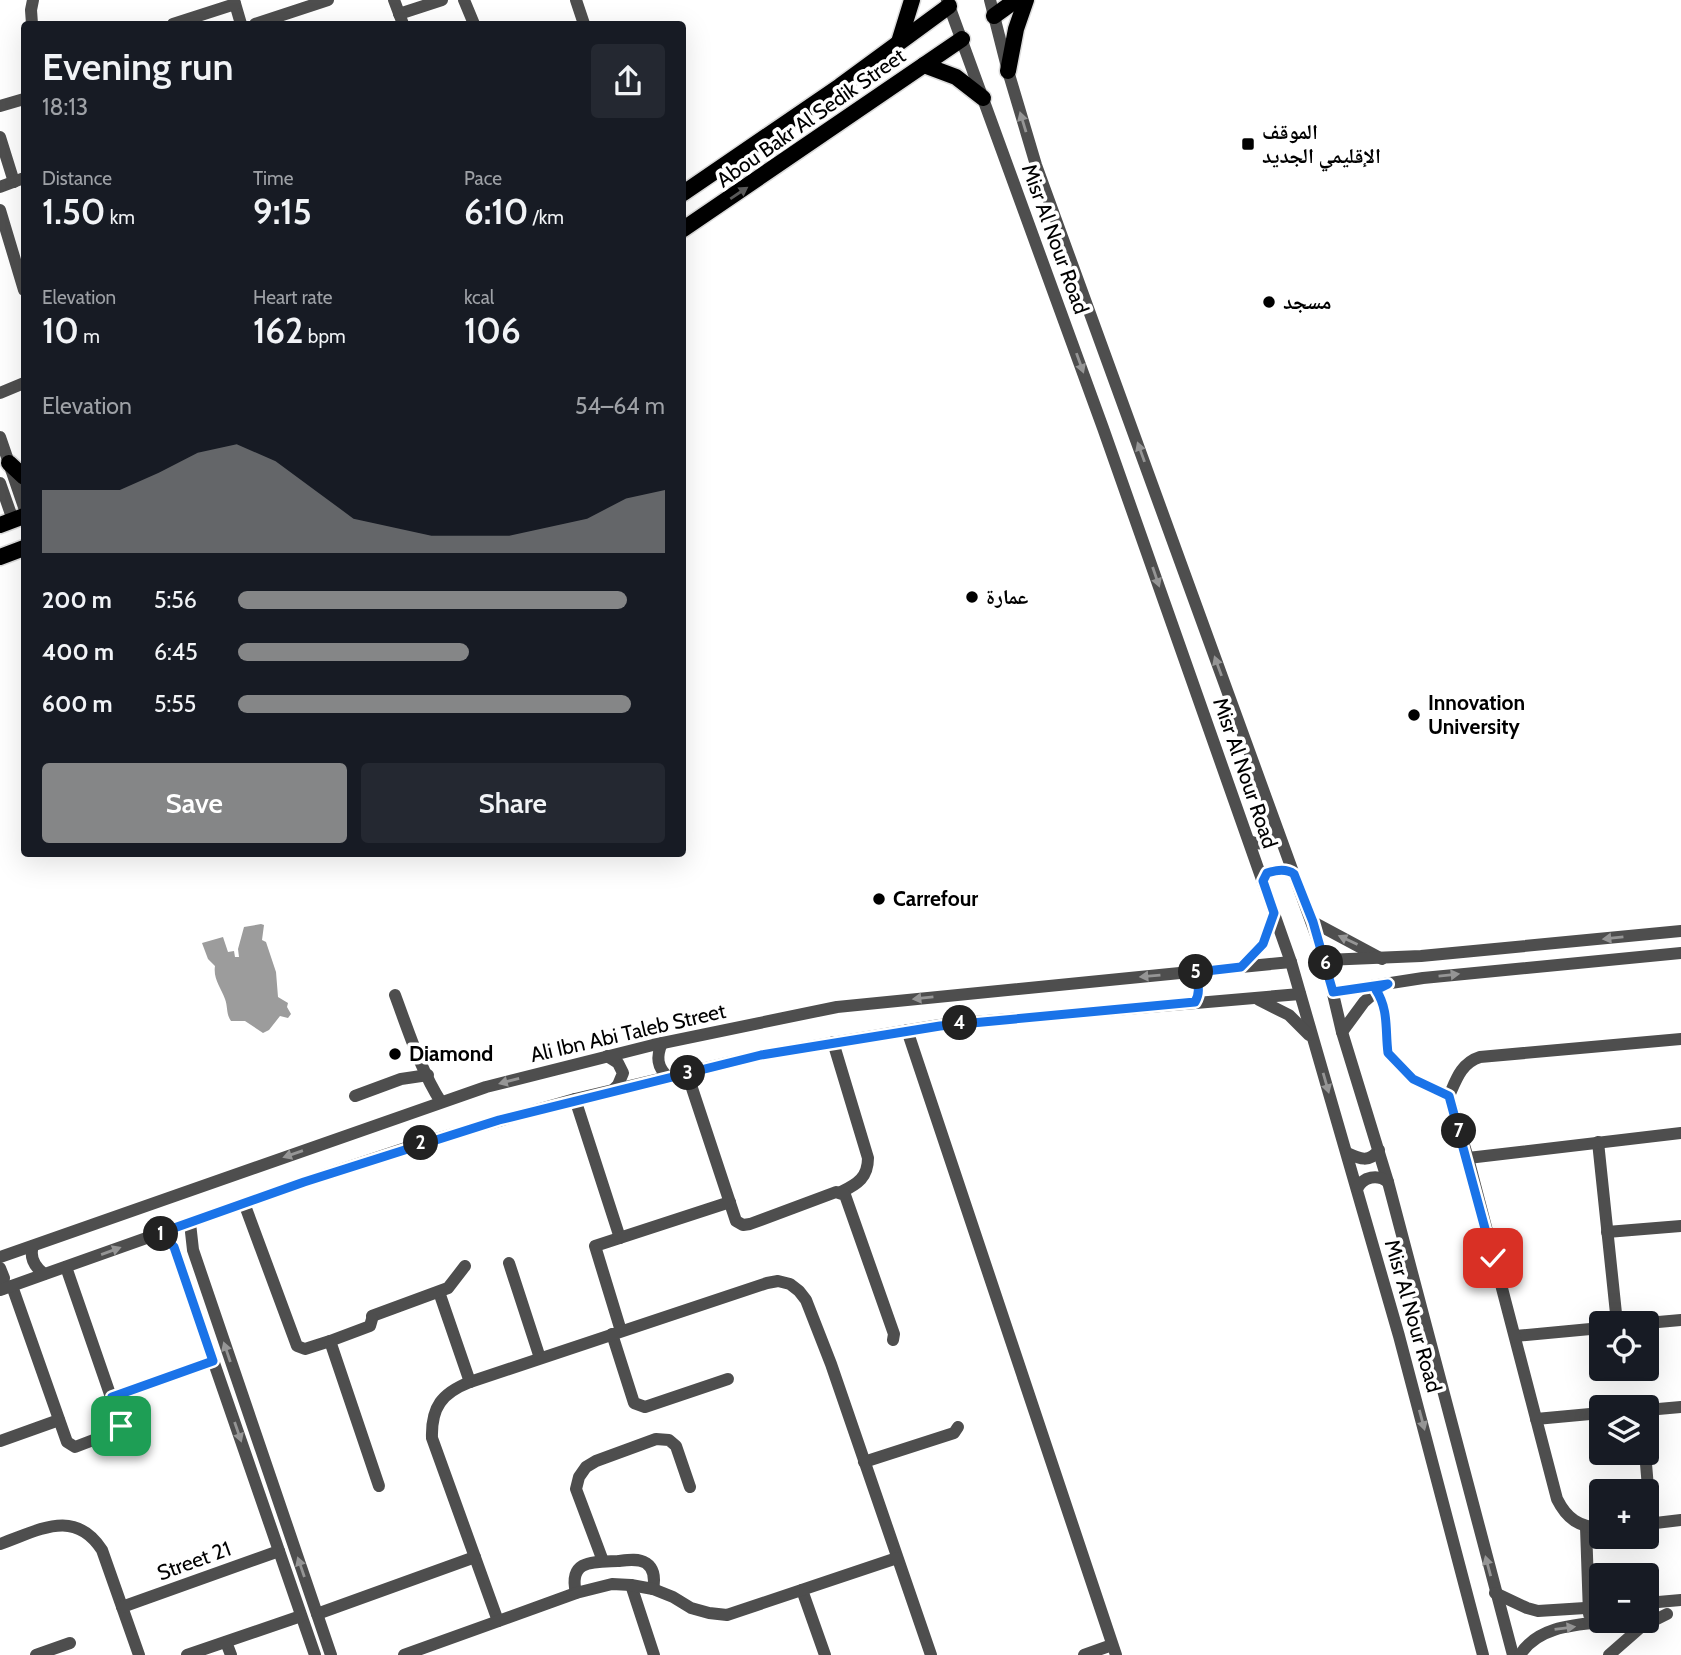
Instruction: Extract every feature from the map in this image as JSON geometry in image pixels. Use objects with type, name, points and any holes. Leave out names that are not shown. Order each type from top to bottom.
[{"type":"main road","points":[[899,42],[912,0]]},
{"type":"main road","points":[[992,8],[1016,0]]},
{"type":"main road","points":[[1008,71],[1016,29],[1026,0]]},
{"type":"main road","name":"Abou Bakr Al Sedik Street","points":[[686,192],[840,86],[948,3]]},
{"type":"main road","name":"Abou Bakr Al Sedik Street","points":[[686,227],[962,39]]},
{"type":"main road","points":[[924,65],[956,77],[983,99]]},
{"type":"main road","points":[[840,86],[851,92],[857,101],[857,109]]},
{"type":"main road","points":[[9,463],[21,483]]},
{"type":"main road","points":[[0,557],[21,549]]},
{"type":"street","points":[[32,21],[33,0]]},
{"type":"street","points":[[264,21],[328,0]]},
{"type":"street","points":[[394,0],[401,19],[442,0]]},
{"type":"street","points":[[464,0],[473,21]]},
{"type":"street","points":[[576,0],[583,21]]},
{"type":"street","points":[[189,21],[235,2],[240,21]]},
{"type":"street","name":"Misr Al Nour Road","points":[[948,3],[1099,415],[1291,962],[1399,1336],[1483,1655]]},
{"type":"street","name":"Misr Al Nour Road","points":[[992,8],[1036,165],[1313,922],[1342,1032],[1388,1182],[1513,1655]]},
{"type":"street","points":[[0,106],[21,100]]},
{"type":"street","points":[[0,137],[19,180],[0,187]]},
{"type":"street","points":[[0,210],[21,280]]},
{"type":"street","points":[[0,393],[21,384]]},
{"type":"street","points":[[0,437],[9,463]]},
{"type":"street","points":[[0,483],[13,521]]},
{"type":"street","points":[[5,498],[21,486]]},
{"type":"street","points":[[1249,841],[1265,843],[1274,839],[1278,832]]},
{"type":"street","points":[[1263,881],[1267,873],[1275,870],[1286,870],[1294,874]]},
{"type":"street","points":[[1241,967],[1263,944],[1274,913]]},
{"type":"street","points":[[1313,922],[1383,959]]},
{"type":"street","points":[[1325,960],[1420,956],[1681,931]]},
{"type":"street","points":[[1333,992],[1382,987],[1423,978],[1681,953]]},
{"type":"street","points":[[1420,956],[1423,978]]},
{"type":"street","name":"Ali Ibn Abi Taleb Street","points":[[0,1258],[486,1087],[662,1043],[837,1007],[1291,962]]},
{"type":"street","points":[[1189,973],[1198,983],[1195,1002]]},
{"type":"street","points":[[1342,1032],[1382,987]]},
{"type":"street","points":[[1382,987],[1388,1053],[1413,1079],[1449,1096]]},
{"type":"street","points":[[395,995],[428,1076],[442,1102]]},
{"type":"street","points":[[5,1288],[415,1145],[575,1099],[761,1055],[907,1030],[1022,1017],[1300,995]]},
{"type":"street","points":[[1255,999],[1289,1015],[1314,1042]]},
{"type":"street","points":[[907,1030],[1114,1650],[1084,1655]]},
{"type":"street","points":[[1589,1527],[1573,1521],[1563,1512],[1557,1499],[1468,1158],[1449,1096],[1463,1068],[1474,1058],[1681,1039]]},
{"type":"street","points":[[687,1073],[736,1221],[743,1225],[841,1192],[855,1185],[868,1169],[868,1158],[834,1042]]},
{"type":"street","points":[[662,1043],[657,1060],[659,1067],[668,1077]]},
{"type":"street","points":[[607,1056],[618,1063],[623,1073],[613,1090]]},
{"type":"street","points":[[355,1096],[401,1079],[428,1076]]},
{"type":"street","points":[[575,1099],[620,1238]]},
{"type":"street","points":[[1468,1158],[1681,1133]]},
{"type":"street","points":[[1598,1142],[1616,1311]]},
{"type":"street","points":[[1347,1153],[1361,1160],[1371,1158],[1379,1150]]},
{"type":"street","points":[[1357,1189],[1364,1181],[1374,1177],[1388,1182]]},
{"type":"street","points":[[841,1192],[845,1195],[877,1285],[894,1334],[893,1340]]},
{"type":"street","points":[[728,1379],[645,1407],[634,1403],[595,1246],[730,1202]]},
{"type":"street","points":[[244,1203],[297,1346],[305,1349],[370,1326],[372,1318],[448,1289],[465,1266]]},
{"type":"street","points":[[190,1223],[193,1250],[331,1655]]},
{"type":"street","points":[[1607,1232],[1681,1226]]},
{"type":"street","points":[[160,1233],[174,1247],[315,1655]]},
{"type":"street","points":[[33,1246],[31,1254],[34,1263],[44,1275]]},
{"type":"street","points":[[509,1263],[540,1358]]},
{"type":"street","points":[[0,1268],[5,1288],[67,1442],[72,1446],[117,1432],[121,1426],[66,1267]]},
{"type":"street","points":[[498,1621],[432,1438],[435,1412],[442,1399],[453,1389],[470,1382],[778,1281],[790,1284],[806,1300],[831,1364],[931,1655]]},
{"type":"street","points":[[439,1292],[470,1382]]},
{"type":"street","points":[[1659,1323],[1681,1320]]},
{"type":"street","points":[[1515,1336],[1589,1329]]},
{"type":"street","points":[[330,1341],[379,1486]]},
{"type":"street","points":[[112,1397],[213,1361]]},
{"type":"street","points":[[1659,1409],[1681,1407]]},
{"type":"street","points":[[1536,1419],[1589,1414]]},
{"type":"street","points":[[0,1441],[60,1420]]},
{"type":"street","points":[[864,1462],[954,1433],[958,1427]]},
{"type":"street","points":[[603,1562],[576,1489],[579,1477],[586,1467],[656,1439],[669,1440],[676,1446],[690,1487]]},
{"type":"street","points":[[1659,1522],[1681,1520]]},
{"type":"street","points":[[0,1544],[52,1526],[68,1524],[82,1528],[94,1537],[102,1550],[139,1655]]},
{"type":"street","points":[[1586,1527],[1590,1563]]},
{"type":"street","name":"Street 21","points":[[122,1606],[279,1551]]},
{"type":"street","points":[[187,1655],[301,1615],[317,1616],[475,1557]]},
{"type":"street","points":[[404,1655],[594,1587],[631,1584],[673,1597],[691,1608],[727,1615],[897,1558]]},
{"type":"street","points":[[576,1593],[573,1580],[578,1569],[588,1562],[638,1560],[646,1563],[653,1570],[653,1589]]},
{"type":"street","points":[[631,1584],[654,1655]]},
{"type":"street","points":[[802,1590],[825,1655]]},
{"type":"street","points":[[1495,1593],[1538,1611],[1589,1608]]},
{"type":"street","points":[[301,1615],[312,1600]]},
{"type":"street","points":[[1659,1602],[1681,1600]]},
{"type":"street","points":[[1659,1615],[1681,1613]]},
{"type":"street","points":[[1609,1655],[1641,1627],[1667,1614]]},
{"type":"street","points":[[1520,1655],[1536,1636],[1550,1630],[1589,1625]]},
{"type":"street","points":[[226,1642],[230,1655]]},
{"type":"street","points":[[36,1655],[70,1643]]},
{"type":"shaded area","points":[[264,925],[262,940],[266,942],[276,972],[278,997],[288,1003],[291,1014],[288,1018],[280,1016],[269,1030],[263,1033],[245,1021],[231,1021],[216,979],[215,966],[208,959],[202,943],[223,937],[228,952],[234,951],[235,957],[239,957],[238,949],[244,927]]},
{"type":"place","name":"الموقف الإقليمي الجديد","points":[[1248,144]]},
{"type":"place","name":"مسجد","points":[[1269,302]]},
{"type":"place","name":"عمارة","points":[[972,597]]},
{"type":"place","name":"Innovation University","points":[[1414,715]]},
{"type":"place","name":"Carrefour","points":[[879,899]]},
{"type":"place","name":"Diamond","points":[[395,1054]]},
{"type":"route","points":[[121,1426],[112,1397],[213,1361],[174,1247],[160,1233],[304,1182],[499,1120],[761,1055],[940,1026],[1195,1002],[1198,983],[1189,973],[1241,967],[1263,944],[1274,913],[1263,881],[1267,873],[1275,870],[1286,870],[1294,874],[1313,922],[1333,992],[1388,984],[1376,990],[1386,1015],[1388,1053],[1413,1079],[1449,1096],[1493,1258]]}]
